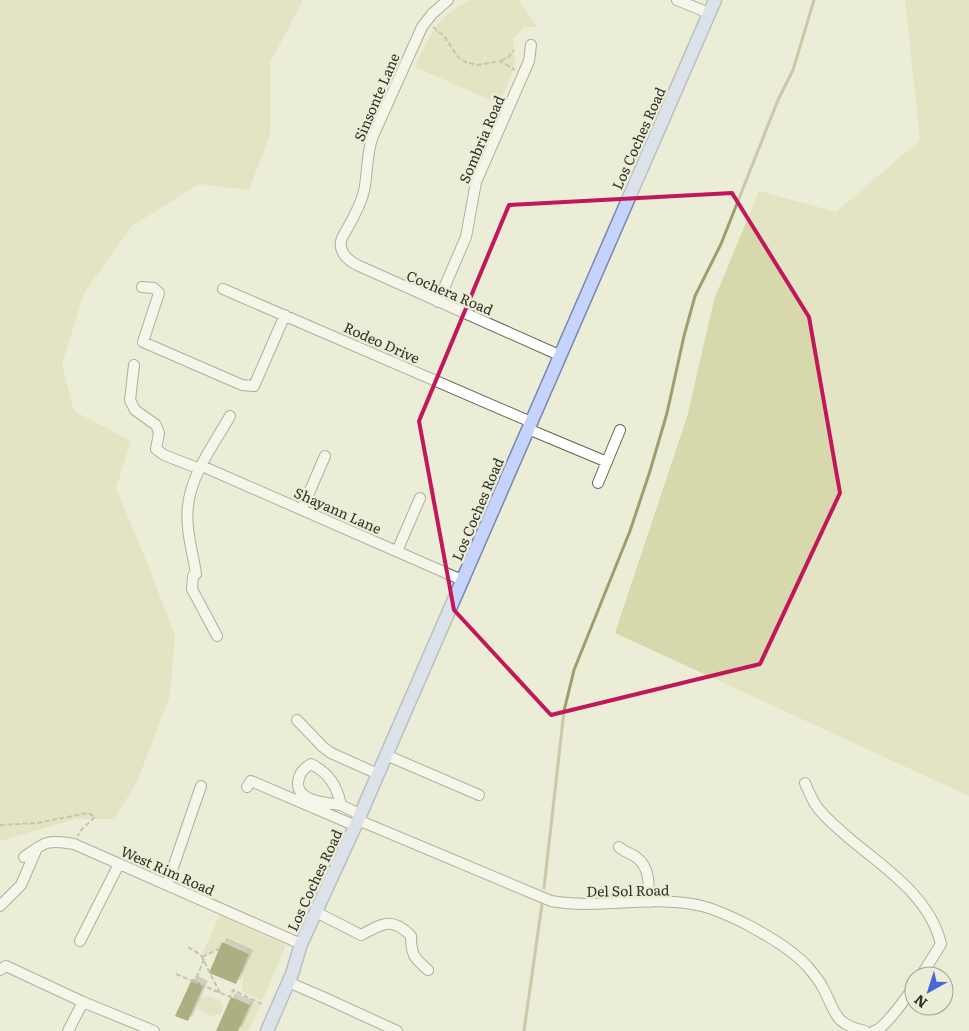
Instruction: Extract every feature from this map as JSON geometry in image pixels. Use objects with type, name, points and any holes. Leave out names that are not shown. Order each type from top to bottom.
[{"type":"main road","name":"Los Coches Road","points":[[267,1031],[288,982],[301,944],[358,820],[715,0]]},
{"type":"street","name":"Sinsonte Lane","points":[[340,243],[362,200],[369,149],[390,97],[422,27],[432,14],[448,0]]},
{"type":"street","points":[[677,0],[709,13]]},
{"type":"street","name":"Sombria Road","points":[[438,302],[466,237],[475,186],[528,63],[531,45]]},
{"type":"street","name":"Cochera Road","points":[[340,243],[342,252],[354,264],[560,355]]},
{"type":"street","points":[[142,287],[154,288],[159,293],[143,342],[242,385],[254,386],[285,315]]},
{"type":"street","name":"Rodeo Drive","points":[[223,289],[285,315],[607,462]]},
{"type":"street","name":"Shayann Lane","points":[[134,365],[130,400],[135,410],[156,425],[159,433],[156,448],[164,455],[302,509],[462,580]]},
{"type":"street","points":[[217,636],[192,589],[193,576],[196,574],[188,527],[187,507],[191,487],[230,416]]},
{"type":"street","points":[[598,483],[620,430]]},
{"type":"street","points":[[302,509],[325,456]]},
{"type":"street","points":[[397,551],[420,498]]},
{"type":"street","points":[[297,720],[331,753],[378,774]]},
{"type":"street","points":[[386,755],[479,796]]},
{"type":"street","points":[[341,805],[339,796],[328,775],[311,764],[303,769],[299,777],[298,787],[300,792],[308,798],[323,803],[341,805],[358,820]]},
{"type":"street","points":[[247,787],[251,780],[358,820]]},
{"type":"street","points":[[805,783],[815,804],[831,823],[910,888],[929,915],[938,932],[941,944],[927,966]]},
{"type":"street","points":[[167,885],[201,786]]},
{"type":"street","name":"Del Sol Road","points":[[358,820],[550,902],[582,905],[648,902],[702,906],[758,930],[792,953],[808,967],[823,987],[836,1016],[853,1027],[865,1031]]},
{"type":"street","name":"West Rim Road","points":[[24,857],[44,843],[57,841],[74,844],[301,944]]},
{"type":"street","points":[[0,906],[21,885],[38,847]]},
{"type":"street","points":[[619,847],[626,853],[634,855],[644,866],[649,883],[648,902]]},
{"type":"street","points":[[80,941],[119,864]]},
{"type":"street","points":[[316,912],[361,935],[380,925],[392,922],[403,927],[411,936],[411,950],[416,959],[428,970]]},
{"type":"street","points":[[0,970],[6,966],[83,1002],[154,1031]]},
{"type":"street","points":[[288,982],[397,1031]]},
{"type":"street","points":[[874,1031],[878,1030],[904,999]]},
{"type":"street","points":[[68,1031],[83,1002]]},
{"type":"path","points":[[433,27],[442,34],[458,57],[465,62],[477,65],[498,61],[506,58],[514,50]]},
{"type":"path","points":[[498,61],[505,63],[515,70]]},
{"type":"path","points":[[0,825],[37,823],[88,814],[95,817],[80,831],[74,844]]},
{"type":"path","points":[[188,948],[201,955],[220,993]]},
{"type":"path","points":[[194,982],[203,958],[219,949]]},
{"type":"path","points":[[176,974],[230,997],[232,990],[262,1004]]},
{"type":"highlighted area","points":[[732,193],[809,317],[840,493],[760,664],[551,715],[454,610],[419,421],[509,205]]},
{"type":"green space","points":[[0,0],[303,0],[270,63],[270,134],[249,190],[199,184],[132,226],[84,293],[62,364],[74,411],[131,441],[116,488],[175,636],[170,696],[137,782],[114,819],[76,819],[0,841]]},
{"type":"green space","points":[[471,0],[518,0],[537,26],[524,27],[513,39],[515,66],[499,104],[415,67],[430,36],[442,19]]},
{"type":"green space","points":[[905,0],[969,0],[969,796],[615,633],[687,417],[714,300],[759,191],[836,212],[920,140]]},
{"type":"green space","points":[[220,915],[286,945],[262,1001],[242,991],[243,974],[241,973],[249,953],[245,949],[224,940],[219,949],[204,955],[203,952]]},
{"type":"green space","points":[[206,995],[222,1002],[221,1005],[224,1006],[220,1015],[216,1014],[214,1017],[198,1010],[197,1006],[201,997],[204,998]]},
{"type":"green space","points":[[251,1001],[260,1005],[249,1031],[238,1031]]},
{"type":"building","points":[[222,942],[249,954],[236,984],[209,973]]},
{"type":"building","points":[[192,979],[204,985],[188,1021],[175,1016]]},
{"type":"building","points":[[231,997],[250,1005],[238,1031],[216,1031]]},
{"type":"waterway","points":[[544,888],[564,711],[574,670],[630,531],[650,471],[667,413],[695,296],[721,244],[778,100],[793,70],[814,0]]},
{"type":"waterway","points":[[524,1031],[542,904]]}]
